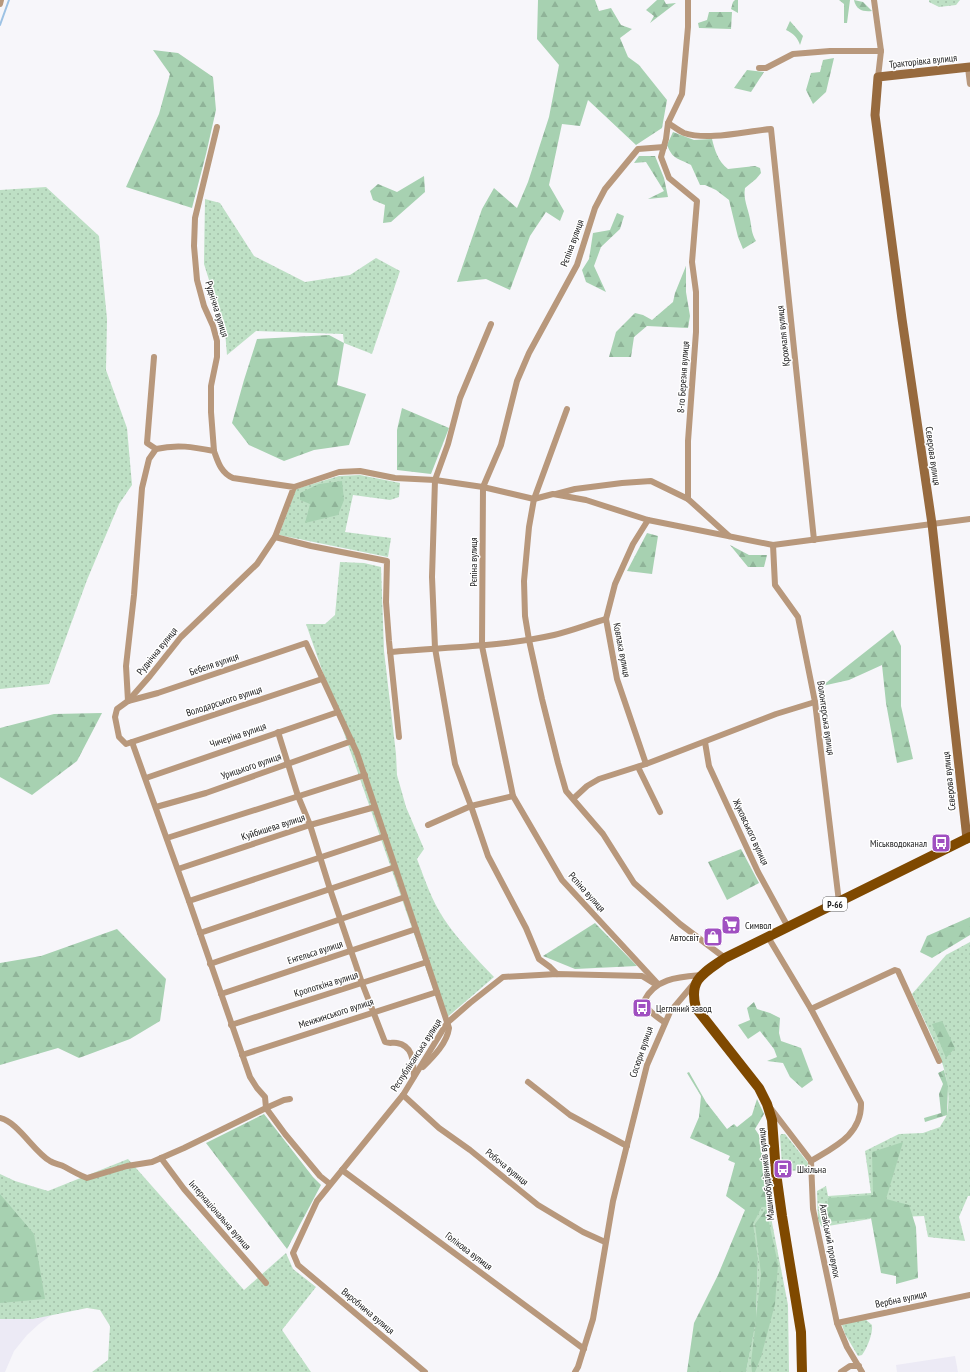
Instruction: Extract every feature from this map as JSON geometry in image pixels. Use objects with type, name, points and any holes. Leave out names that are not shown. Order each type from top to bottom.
[{"type":"main road","name":"Тракторівка вулиця","points":[[878,77],[969,67]]},
{"type":"main road","name":"Сєверова вулиця","points":[[878,77],[875,115],[902,319],[932,524],[968,838]]},
{"type":"main road","name":"Сосюри вулиця","points":[[702,975],[725,958],[968,838]]},
{"type":"main road","name":"Машинобудівників вулиця","points":[[702,975],[695,986],[693,996],[696,1008],[758,1088],[767,1104],[772,1120],[776,1173],[801,1332],[802,1372]]},
{"type":"street","points":[[0,4],[1,0]]},
{"type":"street","points":[[664,147],[668,123],[682,94],[688,27],[688,0]]},
{"type":"street","points":[[874,0],[881,51],[878,77]]},
{"type":"street","points":[[759,68],[766,68],[793,54],[830,51],[881,51]]},
{"type":"street","points":[[969,67],[970,84]]},
{"type":"street","name":"Крохмаля вулиця","points":[[668,123],[684,133],[702,135],[723,136],[771,129],[814,540]]},
{"type":"street","name":"Руднічна вулиця","points":[[128,701],[181,637],[257,564],[275,537],[294,486],[233,478],[226,475],[220,466],[214,451],[210,412],[211,386],[217,357],[217,341],[213,326],[204,306],[197,280],[194,246],[195,218],[217,127]]},
{"type":"street","name":"8-го Березня вулиця","points":[[664,147],[661,157],[669,178],[697,201],[692,262],[696,292],[696,332],[688,440],[688,499]]},
{"type":"street","name":"Рєпіна вулиця","points":[[657,985],[562,880],[513,796],[482,646],[483,487],[501,445],[517,381],[529,353],[577,264],[595,208],[605,189],[638,149],[664,147]]},
{"type":"street","points":[[492,324],[460,398],[448,444],[436,480],[432,576],[435,648],[455,764],[488,856],[526,928],[539,959],[557,974]]},
{"type":"street","points":[[154,357],[147,443],[156,449],[170,446],[191,446],[214,451]]},
{"type":"street","points":[[567,408],[534,499],[529,527],[524,581],[525,616],[529,640],[542,699],[566,791],[574,798],[602,834],[634,883],[680,924],[725,958]]},
{"type":"street","name":"Руднічна вулиця","points":[[128,701],[126,666],[134,595],[142,488],[148,459],[156,449]]},
{"type":"street","points":[[294,486],[339,472],[360,471],[395,478],[436,480],[483,487],[534,499],[575,489],[651,481],[688,499],[730,536]]},
{"type":"street","points":[[553,494],[586,500],[648,520],[773,545],[970,519]]},
{"type":"street","name":"Ковпака вулиця","points":[[646,764],[617,679],[606,619],[615,584],[633,544],[648,520]]},
{"type":"street","points":[[275,537],[311,546],[387,561],[386,602],[399,737]]},
{"type":"street","name":"Волонтерська вулиця","points":[[773,545],[775,585],[798,617],[815,702],[839,902]]},
{"type":"street","points":[[390,652],[482,646],[529,640],[555,635],[606,619]]},
{"type":"street","name":"Бебеля вулиця","points":[[128,701],[158,693],[306,643],[322,679]]},
{"type":"street","points":[[322,679],[352,741],[365,775],[447,1023]]},
{"type":"street","name":"Володарського вулиця","points":[[132,742],[322,679]]},
{"type":"street","points":[[128,701],[117,709],[115,717],[119,736],[126,744],[132,742],[146,778],[250,1077],[265,1097],[266,1108],[320,1176],[330,1184]]},
{"type":"street","points":[[574,798],[587,786],[599,779],[638,767],[776,714],[815,702]]},
{"type":"street","name":"Чичеріна вулиця","points":[[146,778],[338,712]]},
{"type":"street","points":[[278,732],[298,796],[310,825],[330,889],[373,1012],[385,1042],[390,1044],[397,1042],[408,1048],[412,1053],[414,1077]]},
{"type":"street","name":"Урицького вулиця","points":[[156,807],[206,792],[352,741]]},
{"type":"street","name":"Жуковського вулиця","points":[[705,742],[709,766],[758,872],[788,926]]},
{"type":"street","points":[[638,767],[660,812]]},
{"type":"street","points":[[167,838],[365,775]]},
{"type":"street","points":[[428,825],[471,806],[513,796]]},
{"type":"street","name":"Куйбишева вулиця","points":[[178,869],[310,825],[375,807]]},
{"type":"street","points":[[189,901],[385,836]]},
{"type":"street","points":[[200,933],[395,867]]},
{"type":"street","points":[[210,964],[405,897]]},
{"type":"street","name":"Енгельса вулиця","points":[[221,994],[416,929]]},
{"type":"street","points":[[767,1104],[811,1161],[846,1139],[858,1123],[861,1113],[861,1103],[812,1009],[768,937]]},
{"type":"street","name":"Кропоткіна вулиця","points":[[231,1025],[427,962]]},
{"type":"street","points":[[812,1009],[895,970],[898,971],[939,1061]]},
{"type":"street","name":"Республіканська вулиця","points":[[298,1265],[293,1253],[317,1201],[403,1095],[447,1023],[503,977],[557,974],[642,976],[657,985]]},
{"type":"street","points":[[664,1022],[645,1006],[644,1001],[648,993],[657,985],[677,978],[702,975]]},
{"type":"street","name":"Сосюри вулиця","points":[[575,1372],[593,1320],[613,1201],[648,1065],[664,1022],[670,1012],[702,975]]},
{"type":"street","name":"Менжинського вулиця","points":[[242,1055],[437,992]]},
{"type":"street","points":[[528,1082],[570,1115],[627,1146]]},
{"type":"street","name":"Робоча вулиця","points":[[403,1095],[439,1128],[470,1150],[538,1205],[583,1232],[605,1242]]},
{"type":"street","points":[[0,1118],[4,1119],[22,1134],[38,1152],[50,1161],[64,1166],[87,1178],[127,1166],[152,1162],[266,1108],[290,1099]]},
{"type":"street","name":"Інтернаціональна вулиця","points":[[161,1158],[184,1190],[266,1283]]},
{"type":"street","name":"Алтайський провулок","points":[[811,1161],[813,1209],[837,1323],[847,1347],[861,1369]]},
{"type":"street","name":"Голікова вулиця","points":[[342,1170],[584,1349]]},
{"type":"street","name":"Виробнича вулиця","points":[[298,1265],[425,1372]]},
{"type":"street","name":"Вербна вулиця","points":[[837,1323],[970,1295]]},
{"type":"street","points":[[841,1372],[850,1366],[861,1369]]},
{"type":"shaded area","points":[[53,1314],[27,1335],[14,1351],[5,1372],[0,1372],[0,1319],[33,1319]]},
{"type":"shaded area","points":[[955,1356],[958,1372],[897,1372],[896,1365]]},
{"type":"green space","points":[[538,0],[595,0],[599,11],[611,8],[621,25],[632,29],[620,38],[628,57],[639,65],[667,100],[662,128],[636,145],[588,100],[580,126],[562,124],[549,185],[564,211],[560,221],[546,212],[530,236],[510,290],[486,279],[457,282],[482,209],[494,188],[517,208],[528,182],[549,117],[559,65],[537,39]]},
{"type":"green space","points":[[657,0],[664,0],[666,4],[676,3],[650,23],[654,16],[646,10]]},
{"type":"green space","points":[[735,0],[738,0],[738,13],[731,9]]},
{"type":"green space","points":[[839,0],[850,0],[847,23],[844,23],[844,4]]},
{"type":"green space","points":[[854,0],[863,2],[872,11],[860,10],[856,6]]},
{"type":"green space","points":[[929,0],[960,0],[956,5],[939,7],[929,2]]},
{"type":"green space","points":[[709,12],[732,12],[731,29],[699,28],[698,23],[707,20]]},
{"type":"green space","points":[[790,21],[803,36],[800,45],[795,36],[786,30]]},
{"type":"green space","points":[[153,50],[178,53],[213,77],[216,110],[192,208],[126,187],[159,114],[170,74]]},
{"type":"green space","points":[[834,58],[826,92],[813,104],[806,90],[811,73],[820,72],[823,60]]},
{"type":"green space","points":[[747,70],[764,72],[751,92],[734,88]]},
{"type":"green space","points":[[673,132],[694,140],[712,139],[717,156],[728,169],[755,166],[760,168],[761,173],[745,188],[745,200],[753,235],[756,241],[743,249],[738,237],[729,200],[716,190],[705,185],[700,185],[691,165],[676,158],[671,153],[667,145]]},
{"type":"green space","points":[[639,156],[655,156],[664,178],[668,197],[648,199],[664,191],[646,162],[634,163]]},
{"type":"green space","points":[[424,176],[425,192],[391,222],[383,223],[385,205],[373,200],[370,191],[378,184],[397,192]]},
{"type":"green space","points":[[46,187],[99,236],[107,319],[106,370],[127,428],[132,485],[119,504],[87,580],[49,684],[0,689],[0,190]]},
{"type":"green space","points":[[205,199],[220,203],[254,256],[305,282],[350,275],[376,258],[400,271],[372,354],[344,343],[343,334],[256,331],[227,355],[225,331],[204,264]]},
{"type":"green space","points":[[617,213],[624,216],[620,229],[601,247],[594,266],[606,292],[586,282],[582,270],[589,259],[593,233],[610,230]]},
{"type":"green space","points":[[686,266],[686,292],[690,316],[688,328],[647,326],[634,337],[631,357],[609,357],[616,332],[635,313],[652,320],[673,302]]},
{"type":"green space","points":[[329,335],[344,343],[337,385],[366,394],[349,445],[314,450],[284,461],[249,445],[232,423],[257,339]]},
{"type":"green space","points":[[402,408],[449,428],[431,474],[397,470],[397,430]]},
{"type":"green space","points":[[360,475],[400,483],[399,497],[390,500],[353,495],[345,532],[391,538],[388,557],[279,535],[296,489],[339,476]]},
{"type":"green space","points":[[342,481],[344,500],[338,515],[305,523],[310,504],[300,500],[300,493],[319,484]]},
{"type":"green space","points":[[647,533],[658,536],[652,574],[627,571]]},
{"type":"green space","points":[[730,545],[749,555],[767,555],[764,567],[748,567]]},
{"type":"green space","points":[[340,562],[364,563],[381,567],[384,651],[397,775],[406,807],[424,849],[417,859],[432,898],[449,927],[494,977],[444,1020],[306,624],[325,624],[335,615]]},
{"type":"green space","points":[[893,630],[901,646],[901,706],[913,759],[897,763],[886,703],[882,665],[849,680],[822,686]]},
{"type":"green space","points":[[102,713],[77,761],[32,795],[0,777],[0,728],[54,714]]},
{"type":"green space","points":[[741,849],[759,883],[727,900],[708,862]]},
{"type":"green space","points":[[970,917],[970,935],[932,958],[920,952],[927,936]]},
{"type":"green space","points":[[595,923],[637,966],[575,969],[543,956]]},
{"type":"green space","points":[[117,929],[166,979],[160,1021],[130,1039],[79,1058],[58,1048],[0,1065],[0,963],[41,956]]},
{"type":"green space","points":[[970,942],[970,1196],[968,1196],[959,1217],[965,1241],[928,1237],[924,1216],[897,1217],[881,1208],[870,1219],[822,1227],[818,1220],[817,1191],[826,1186],[828,1196],[871,1193],[865,1151],[899,1134],[923,1133],[940,1127],[946,1117],[948,1099],[944,1068],[932,1037],[912,994],[946,955]]},
{"type":"green space","points":[[754,1002],[757,1009],[780,1018],[779,1033],[781,1041],[801,1048],[813,1080],[802,1088],[790,1077],[783,1063],[767,1061],[777,1057],[774,1049],[760,1031],[748,1039],[738,1025],[750,1020],[747,1008]]},
{"type":"green space","points":[[942,1021],[955,1048],[946,1058],[932,1024]]},
{"type":"green space","points":[[944,1070],[948,1086],[947,1115],[925,1122],[924,1118],[941,1113],[939,1094],[943,1084],[938,1073]]},
{"type":"green space","points":[[689,1072],[706,1102],[727,1129],[734,1124],[737,1127],[752,1115],[757,1099],[764,1114],[755,1129],[767,1147],[761,1152],[766,1159],[769,1174],[765,1191],[769,1207],[762,1207],[753,1224],[758,1258],[756,1318],[761,1274],[755,1224],[766,1209],[778,1264],[775,1304],[761,1357],[755,1372],[752,1372],[751,1362],[756,1321],[746,1372],[687,1372],[694,1323],[718,1275],[745,1210],[726,1196],[735,1163],[728,1160],[730,1156],[690,1138],[699,1117],[701,1096],[687,1073]]},
{"type":"green space","points":[[264,1114],[313,1177],[321,1185],[287,1249],[206,1143]]},
{"type":"green space","points":[[781,1134],[785,1134],[809,1164],[810,1170],[786,1171],[785,1166],[782,1166]]},
{"type":"green space","points":[[903,1142],[886,1199],[909,1205],[916,1227],[918,1278],[896,1284],[896,1276],[881,1273],[871,1218],[826,1222],[828,1198],[873,1195],[872,1152]]},
{"type":"green space","points":[[128,1159],[244,1290],[286,1253],[293,1269],[316,1287],[282,1330],[311,1372],[92,1372],[108,1360],[110,1326],[100,1310],[87,1308],[33,1319],[0,1319],[0,1174],[15,1181],[48,1191]]},
{"type":"green space","points":[[0,1194],[34,1234],[45,1299],[0,1303]]},
{"type":"green space","points":[[762,1207],[769,1207],[788,1305],[789,1372],[746,1372],[756,1319],[758,1258],[752,1224]]},
{"type":"green space","points":[[865,1319],[872,1325],[872,1332],[864,1352],[862,1355],[858,1356],[845,1334],[842,1325]]},
{"type":"waterway","points":[[0,25],[9,0]]},
{"type":"place","name":"Міськводоканал","points":[[941,843]]},
{"type":"place","name":"Символ","points":[[731,925]]},
{"type":"place","name":"Автосвіт","points":[[713,937]]},
{"type":"place","name":"Цегляний завод","points":[[642,1008]]},
{"type":"place","name":"Шкільна","points":[[783,1169]]}]
